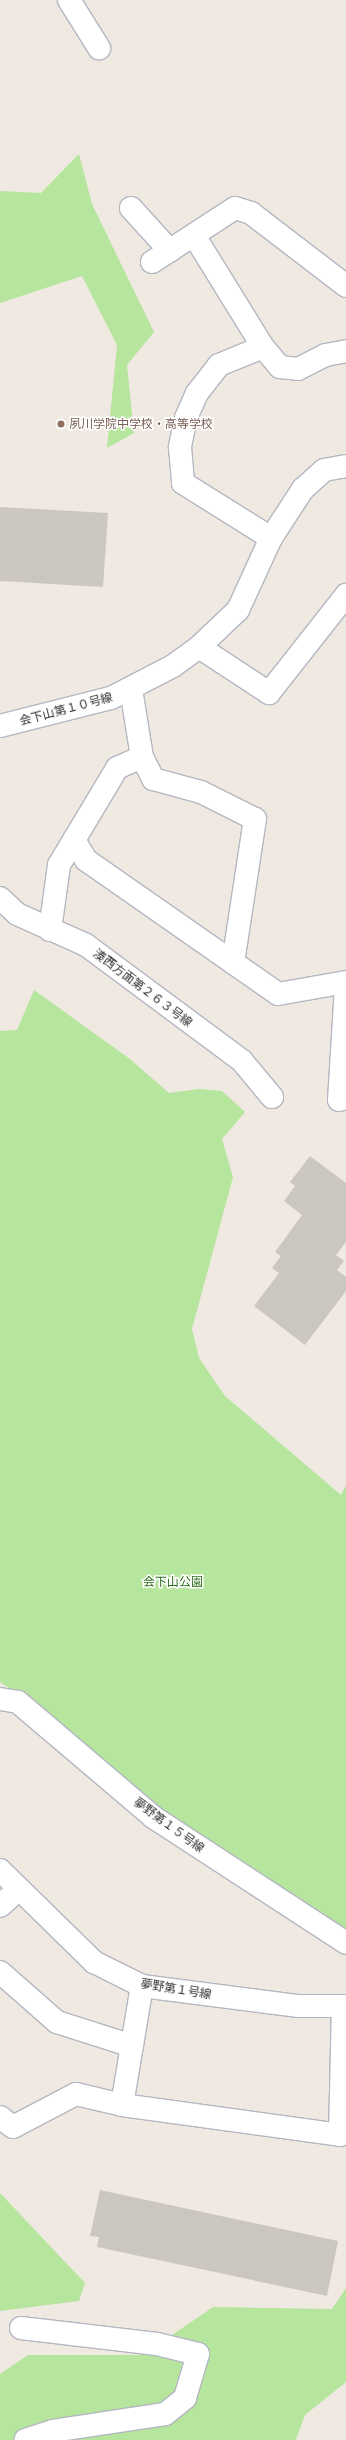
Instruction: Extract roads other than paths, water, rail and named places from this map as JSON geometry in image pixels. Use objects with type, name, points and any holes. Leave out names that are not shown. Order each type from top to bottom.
[{"type":"street","points":[[69,0],[99,48]]},
{"type":"street","points":[[131,208],[161,257],[195,237],[235,208],[251,213],[346,286]]},
{"type":"street","points":[[195,237],[263,347],[280,367],[298,368],[326,355],[346,351]]},
{"type":"street","points":[[263,347],[220,365],[197,393],[186,418],[180,447],[183,483],[271,538]]},
{"type":"street","name":"会下山第１０号線","points":[[0,726],[82,706],[131,689],[173,666],[199,647],[238,610],[271,538],[302,490],[324,470],[346,466]]},
{"type":"street","points":[[199,647],[269,694],[346,594]]},
{"type":"street","points":[[131,689],[142,757],[153,779],[201,792],[255,819],[233,962]]},
{"type":"street","points":[[50,930],[59,865],[117,768],[142,757]]},
{"type":"street","points":[[74,840],[86,860],[278,994],[346,982]]},
{"type":"street","name":"湊西方面第２６３号線","points":[[0,898],[17,914],[86,945],[242,1061],[272,1097]]},
{"type":"street","points":[[343,1099],[346,986]]},
{"type":"street","name":"夢野第１５号線","points":[[0,1699],[18,1702],[153,1817],[346,1943]]},
{"type":"street","name":"夢野第１号線","points":[[0,1870],[94,1962],[142,1986],[299,2006],[345,2006]]},
{"type":"street","points":[[0,1906],[19,1889]]},
{"type":"street","points":[[0,1972],[57,2022],[132,2046]]},
{"type":"street","points":[[122,2105],[142,1986]]},
{"type":"street","points":[[0,2117],[13,2128],[76,2094],[122,2105],[340,2135],[345,2006]]},
{"type":"street","points":[[21,2328],[157,2344],[198,2354],[185,2398],[165,2414],[53,2431],[26,2440]]},
{"type":"place","name":"夙川学院中学校・高等学校","points":[[61,424]]},
{"type":"park label","name":"会下山公園","points":[[173,1582]]}]
